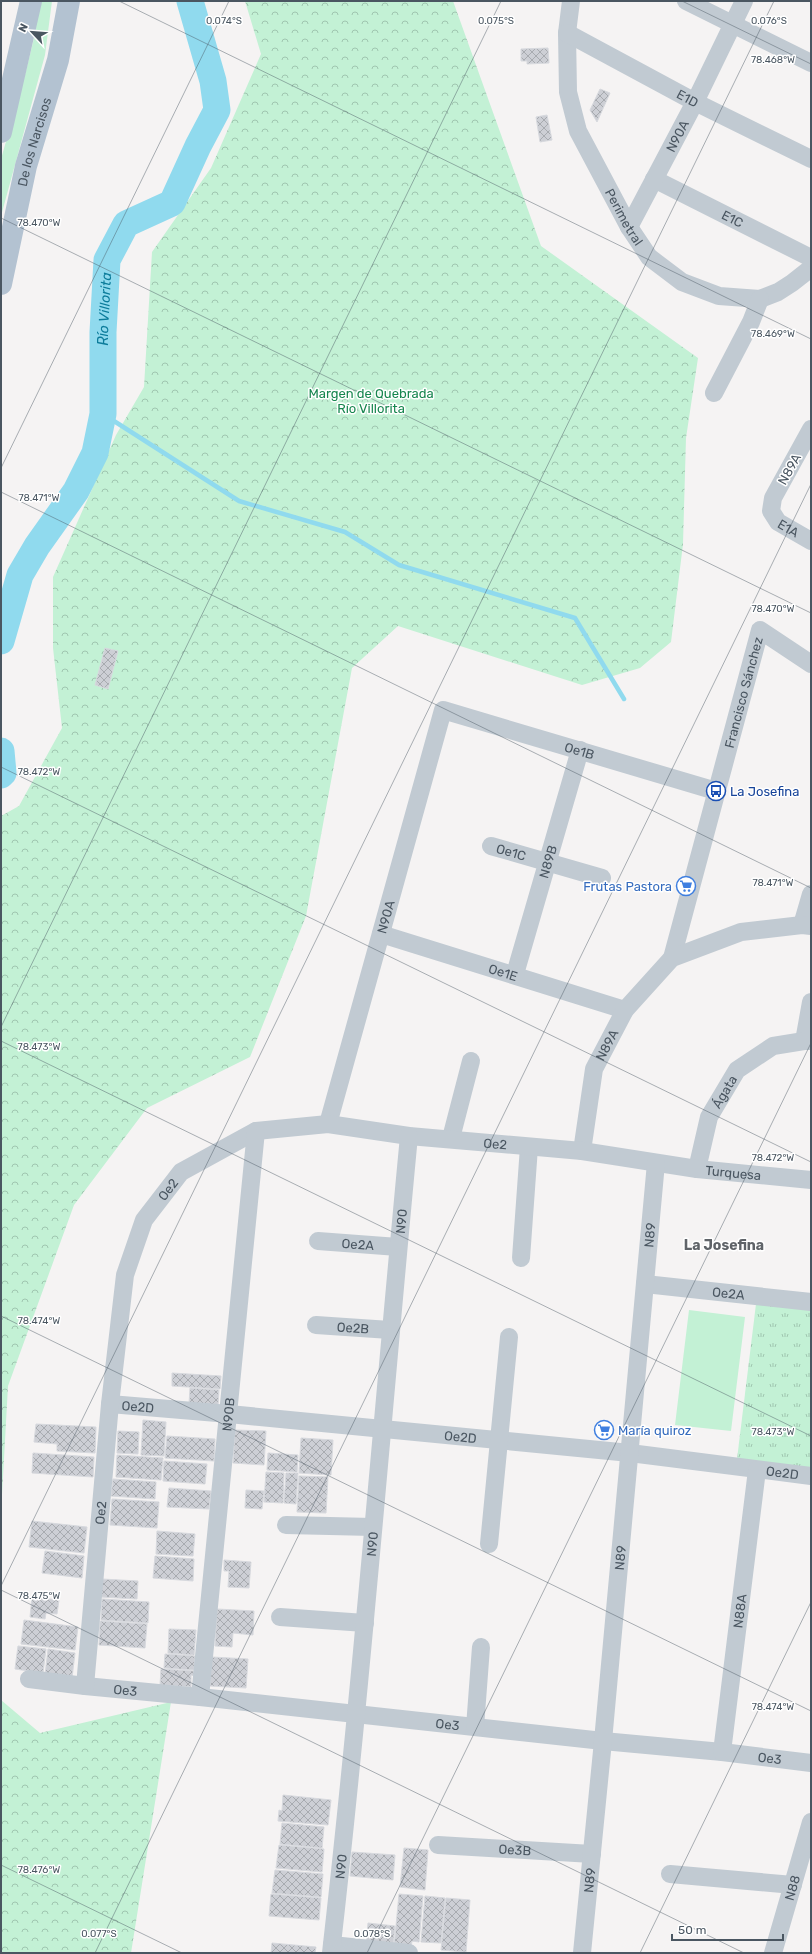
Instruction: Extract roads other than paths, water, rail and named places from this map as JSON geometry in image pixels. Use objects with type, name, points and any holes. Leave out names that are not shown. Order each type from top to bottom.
[{"type":"main road","points":[[1,132],[32,1]]},
{"type":"main road","name":"De los Narcisos","points":[[1,284],[26,166],[58,60],[69,1]]},
{"type":"street","name":"Perimetral","points":[[571,1],[567,34],[568,92],[578,131],[630,227],[649,257],[682,282],[719,296],[760,299],[778,292],[811,268]]},
{"type":"street","points":[[686,1],[811,63]]},
{"type":"street","name":"N90A","points":[[630,227],[695,102],[744,1]]},
{"type":"street","name":"E1D","points":[[567,34],[695,102],[811,159]]},
{"type":"street","name":"E1C","points":[[654,180],[811,258]]},
{"type":"street","points":[[714,393],[751,322],[760,299]]},
{"type":"street","name":"N89A","points":[[771,511],[773,498],[811,429]]},
{"type":"street","name":"E1A","points":[[771,511],[778,522],[811,541]]},
{"type":"street","name":"Francisco Sánchez","points":[[716,791],[760,630],[811,664]]},
{"type":"street","name":"N90A","points":[[328,1124],[443,710]]},
{"type":"street","name":"Oe1B","points":[[443,710],[716,791]]},
{"type":"street","name":"N89B","points":[[515,974],[580,750]]},
{"type":"street","name":"N89A","points":[[672,958],[716,791]]},
{"type":"street","name":"Oe1C","points":[[491,846],[548,861],[602,878]]},
{"type":"street","points":[[806,925],[811,894]]},
{"type":"street","name":"N89A","points":[[582,1151],[594,1069],[625,1010],[672,958],[741,932],[806,925]]},
{"type":"street","name":"Oe1E","points":[[381,934],[515,974],[625,1010]]},
{"type":"street","points":[[808,1041],[811,1002]]},
{"type":"street","name":"Ágata","points":[[697,1169],[709,1117],[737,1070],[773,1046],[808,1041]]},
{"type":"street","points":[[450,1138],[471,1060]]},
{"type":"street","name":"Oe2","points":[[85,1686],[110,1404],[125,1276],[144,1220],[181,1172],[256,1131],[328,1124],[409,1136],[450,1138],[582,1151],[656,1163]]},
{"type":"street","name":"N90B","points":[[200,1697],[256,1131]]},
{"type":"street","name":"N90","points":[[332,1949],[357,1715],[381,1429],[409,1136]]},
{"type":"street","points":[[521,1258],[529,1146]]},
{"type":"street","name":"Turquesa","points":[[656,1163],[697,1169],[811,1180]]},
{"type":"street","name":"N89","points":[[582,1953],[656,1163]]},
{"type":"street","name":"Oe2A","points":[[318,1241],[398,1247]]},
{"type":"street","name":"Oe2A","points":[[645,1284],[811,1302]]},
{"type":"street","name":"Oe2B","points":[[316,1325],[390,1330]]},
{"type":"street","points":[[489,1544],[509,1337]]},
{"type":"street","name":"Oe2D","points":[[110,1404],[229,1414],[630,1453],[811,1476]]},
{"type":"street","name":"N88A","points":[[722,1752],[757,1470]]},
{"type":"street","points":[[286,1525],[373,1527]]},
{"type":"street","points":[[280,1617],[365,1623]]},
{"type":"street","points":[[475,1727],[481,1647]]},
{"type":"street","name":"Oe3","points":[[29,1679],[603,1741],[722,1752],[811,1763]]},
{"type":"street","name":"N88","points":[[773,1953],[811,1822]]},
{"type":"street","name":"Oe3B","points":[[438,1845],[592,1854]]},
{"type":"street","points":[[670,1874],[793,1885]]},
{"type":"street","points":[[332,1949],[409,1953]]},
{"type":"waterway","name":"Río Villorita","points":[[1,641],[20,575],[37,546],[76,491],[95,453],[103,414],[103,332],[107,260],[126,224],[172,203],[198,146],[217,110],[213,81],[190,1]]},
{"type":"waterway","points":[[103,414],[239,501],[345,532],[399,565],[575,618],[624,699]]},
{"type":"waterway","name":"Río Villorita","points":[[1,751],[3,773],[1,775]]},
{"type":"place","name":"La Josefina","points":[[716,791]]},
{"type":"place","name":"Frutas Pastora","points":[[686,886]]},
{"type":"place","name":"María quiroz","points":[[604,1430]]},
{"type":"district","name":"La Josefina","points":[[724,1245]]},
{"type":"park label","name":"Margen de Quebrada Río Villorita","points":[[371,400]]}]
